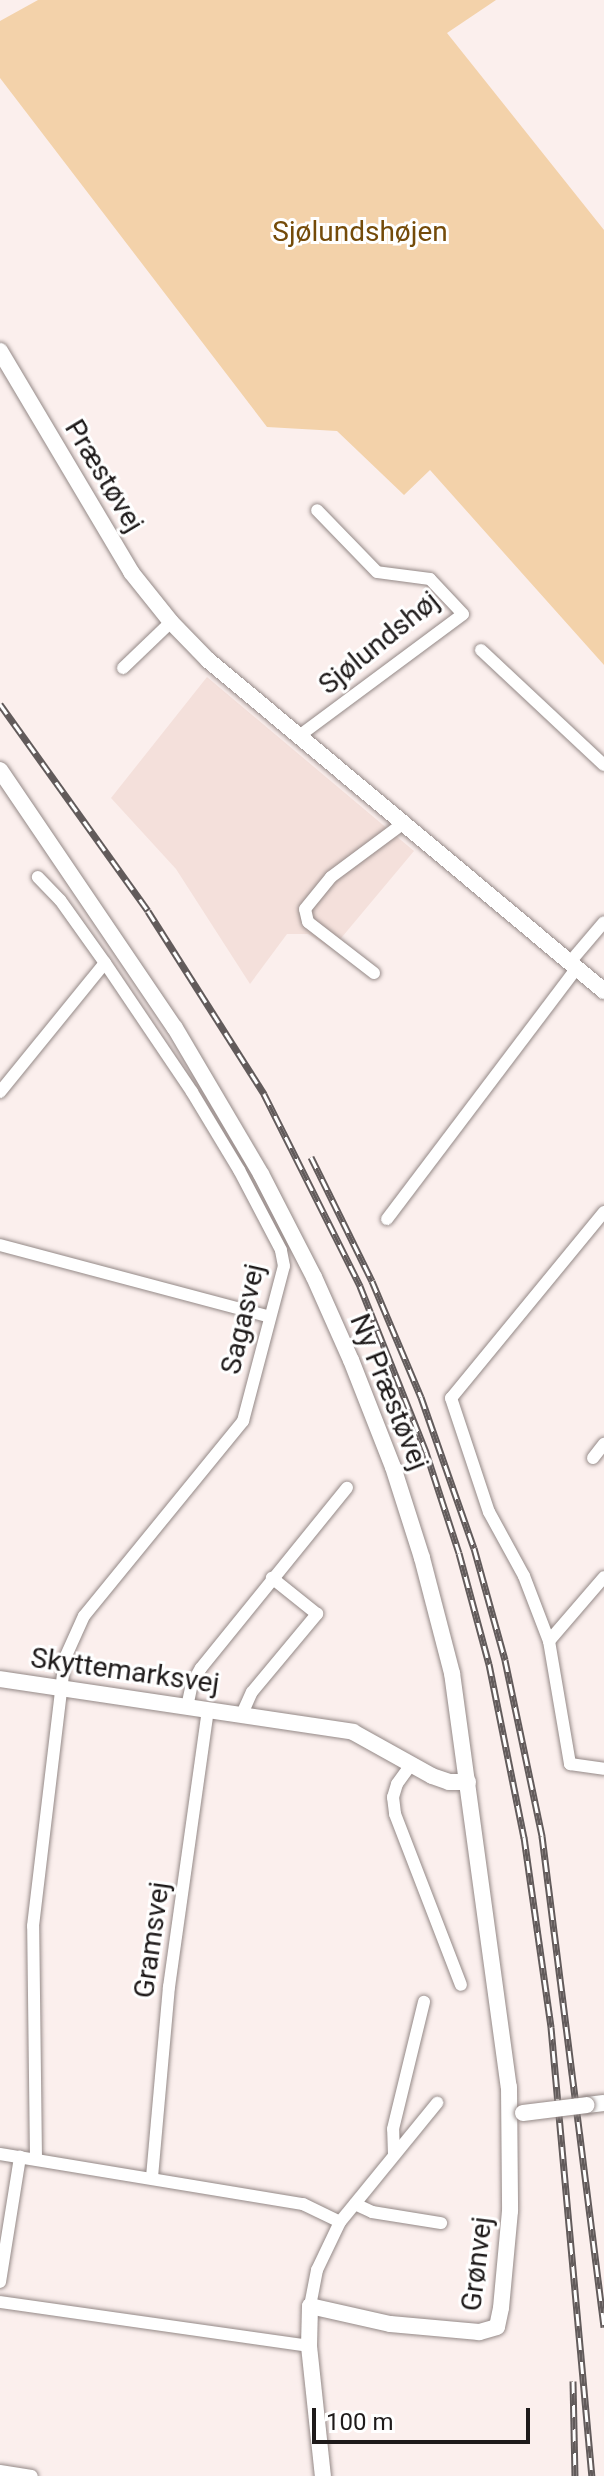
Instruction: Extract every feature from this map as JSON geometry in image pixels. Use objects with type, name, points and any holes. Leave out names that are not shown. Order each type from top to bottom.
[{"type":"street","name":"Præstøvej","points":[[0,351],[131,572],[171,622],[208,660],[604,991]]},
{"type":"street","name":"Sjølundshøj","points":[[299,736],[463,614],[430,579],[377,572],[317,510]]},
{"type":"street","points":[[123,668],[171,622]]},
{"type":"street","points":[[481,650],[604,765]]},
{"type":"street","name":"Ny Præstøvej","points":[[0,770],[175,1028],[261,1174],[314,1277],[393,1467],[422,1558],[452,1673],[517,2114]]},
{"type":"street","points":[[374,973],[308,922],[305,909],[331,877],[405,822]]},
{"type":"street","name":"Sagasvej","points":[[36,2159],[33,1926],[65,1658],[84,1616],[243,1421],[284,1266],[281,1250],[192,1092],[60,900],[38,877]]},
{"type":"street","points":[[387,1219],[604,922]]},
{"type":"street","points":[[0,1092],[105,963]]},
{"type":"street","points":[[604,1212],[451,1398],[489,1512],[524,1576],[549,1641],[570,1764],[604,1769]]},
{"type":"street","points":[[0,1245],[270,1317]]},
{"type":"street","points":[[593,1458],[604,1444]]},
{"type":"street","points":[[187,1707],[192,1684],[201,1668],[347,1488]]},
{"type":"street","points":[[549,1641],[604,1577]]},
{"type":"street","name":"Skyttemarksvej","points":[[242,1714],[252,1692],[317,1614],[272,1578]]},
{"type":"street","name":"Skyttemarksvej","points":[[0,1679],[353,1732],[382,1745],[410,1766],[449,1782],[468,1782]]},
{"type":"street","name":"Gramsvej","points":[[152,2177],[169,1987],[208,1710]]},
{"type":"street","points":[[410,1766],[397,1784],[393,1797],[395,1814],[461,1985]]},
{"type":"street","points":[[394,2154],[393,2129],[424,2002]]},
{"type":"street","points":[[323,2476],[309,2346],[310,2306],[317,2270],[340,2222],[437,2103]]},
{"type":"street","points":[[517,2114],[596,2104]]},
{"type":"street","name":"Grønvej","points":[[310,2306],[434,2329],[490,2332],[497,2327],[517,2114]]},
{"type":"street","points":[[0,2154],[303,2204],[340,2222]]},
{"type":"street","points":[[0,2282],[20,2157]]},
{"type":"street","points":[[355,2204],[372,2212],[441,2223]]},
{"type":"street","points":[[0,2302],[309,2346]]},
{"type":"street","points":[[0,2471],[32,2476]]},
{"type":"shaded area","points":[[207,677],[414,851],[332,949],[308,934],[287,934],[250,984],[176,869],[111,798]]},
{"type":"green space","name":"Sjølundshøjen","points":[[38,0],[496,0],[447,33],[604,230],[604,665],[430,470],[404,495],[337,431],[267,427],[0,78],[0,21]]},
{"type":"railway","points":[[0,704],[148,911],[264,1094],[360,1286],[426,1452],[459,1553],[489,1664],[524,1837],[551,2027],[592,2476]]},
{"type":"railway","points":[[311,1157],[372,1281],[421,1397],[474,1548],[505,1660],[542,1836],[604,2327]]},
{"type":"railway","points":[[573,2381],[575,2476]]}]
